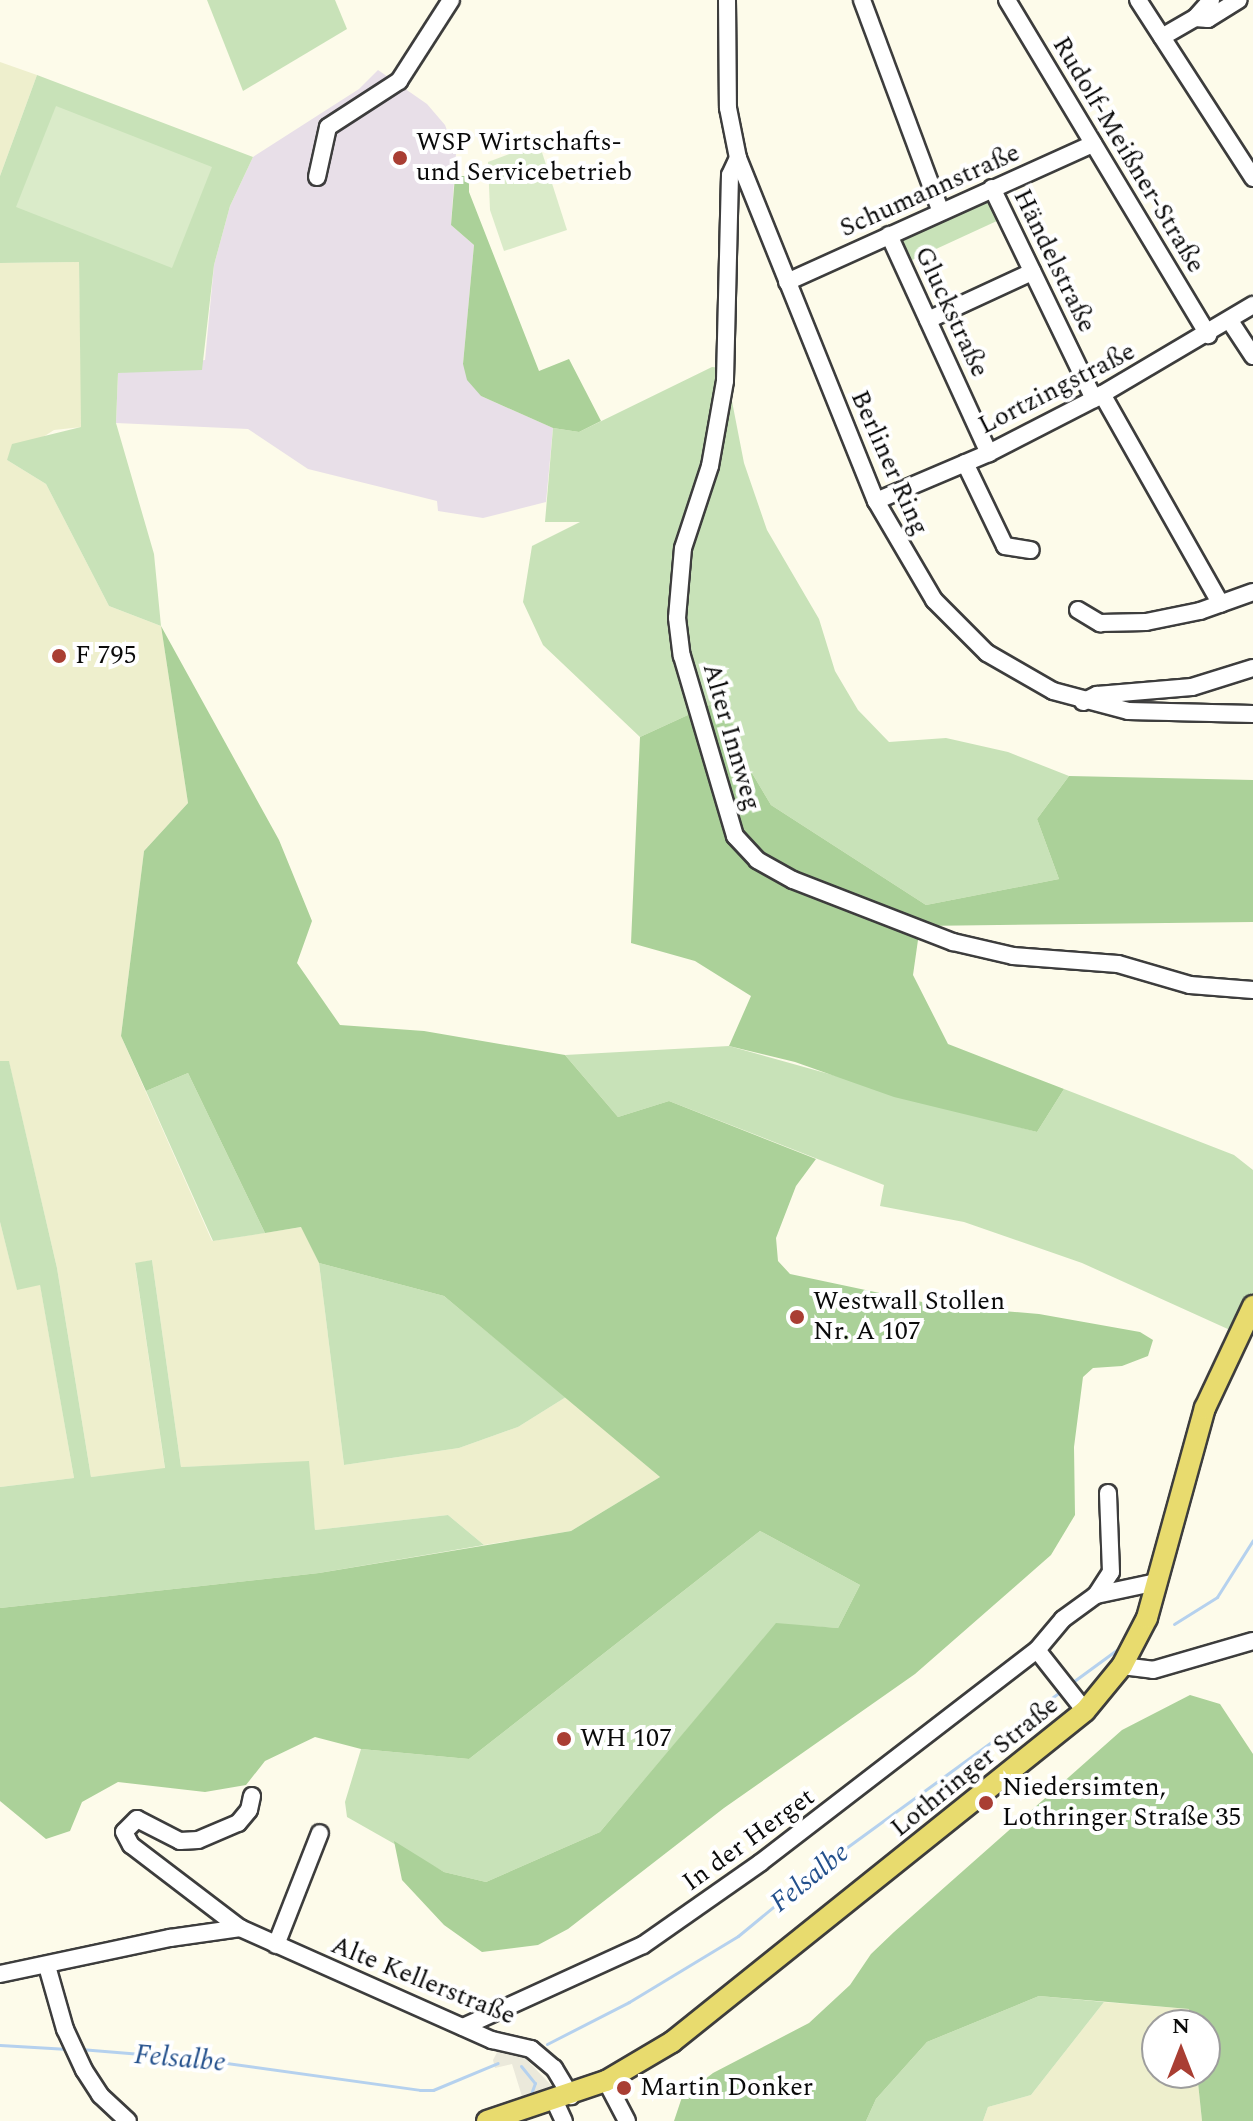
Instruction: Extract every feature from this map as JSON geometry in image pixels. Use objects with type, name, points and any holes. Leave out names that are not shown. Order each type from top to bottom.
[{"type":"main road","name":"Lothringer Straße","points":[[487,2121],[529,2115],[606,2081],[711,2012],[1085,1711],[1122,1666],[1147,1618],[1208,1398],[1253,1306]]},
{"type":"street","points":[[317,177],[328,127],[399,81],[451,0]]},
{"type":"street","name":"Berliner Ring","points":[[727,0],[728,108],[738,158],[876,501],[921,580],[967,636],[1026,678],[1083,702],[1128,711],[1253,714]]},
{"type":"street","points":[[862,0],[941,212]]},
{"type":"street","name":"Rudolf-Meißner-Straße","points":[[1007,0],[1208,335]]},
{"type":"street","points":[[1138,0],[1253,178]]},
{"type":"street","points":[[1162,37],[1195,18],[1211,0]]},
{"type":"street","points":[[1195,18],[1208,19],[1239,0]]},
{"type":"street","name":"Schumannstraße","points":[[787,282],[1093,144]]},
{"type":"street","name":"Alter Innweg","points":[[738,158],[730,175],[725,381],[710,466],[683,548],[677,618],[682,656],[735,836],[757,860],[793,880],[953,942],[1013,956],[1118,964],[1190,985],[1253,990]]},
{"type":"street","name":"Händelstraße","points":[[992,188],[1032,272],[1098,396],[1221,604]]},
{"type":"street","name":"Gluckstraße","points":[[889,235],[989,453]]},
{"type":"street","points":[[928,320],[1032,272]]},
{"type":"street","name":"Lortzingstraße","points":[[876,501],[989,453],[1208,335],[1253,305]]},
{"type":"street","points":[[1230,321],[1253,356]]},
{"type":"street","points":[[965,463],[1005,546],[1031,550]]},
{"type":"street","points":[[1078,610],[1100,623],[1126,623],[1181,617],[1253,592]]},
{"type":"street","points":[[1083,702],[1097,695],[1192,687],[1253,668]]},
{"type":"street","points":[[1192,687],[1193,714]]},
{"type":"street","name":"In der Herget","points":[[463,2027],[643,1945],[773,1853],[1037,1650],[1063,1619],[1096,1595],[1113,1568],[1108,1493]]},
{"type":"street","name":"In der Herget","points":[[1096,1595],[1157,1582]]},
{"type":"street","points":[[1122,1666],[1153,1670],[1253,1641]]},
{"type":"street","points":[[1037,1650],[1085,1711]]},
{"type":"street","name":"Alte Kellerstraße","points":[[252,1796],[249,1810],[238,1823],[198,1840],[180,1841],[137,1819],[124,1832],[131,1845],[240,1928],[502,2044],[531,2049],[554,2068],[563,2099],[564,2121]]},
{"type":"street","points":[[276,1945],[320,1833]]},
{"type":"street","points":[[0,1974],[170,1938],[240,1928]]},
{"type":"street","points":[[47,1966],[73,2048],[100,2095],[128,2121]]},
{"type":"street","points":[[606,2081],[627,2121]]},
{"type":"shaded area","points":[[378,70],[427,104],[445,125],[456,154],[451,225],[474,245],[463,364],[481,396],[553,428],[546,502],[483,518],[438,511],[437,501],[308,469],[248,429],[116,423],[118,373],[205,360],[214,265],[230,206],[253,157],[359,89]]},
{"type":"shaded area","points":[[501,2045],[530,2050],[524,2057],[551,2085],[557,2082],[560,2091],[524,2103],[512,2064],[495,2068],[493,2060]]},
{"type":"green space","points":[[207,0],[335,0],[347,29],[243,91]]},
{"type":"green space","points":[[0,62],[37,75],[0,176]]},
{"type":"green space","points":[[37,75],[253,157],[230,206],[214,265],[202,370],[118,373],[116,423],[154,554],[161,626],[109,606],[46,484],[7,460],[12,444],[81,427],[79,262],[0,263],[0,176]]},
{"type":"green space","points":[[56,106],[212,167],[172,268],[16,207]]},
{"type":"green space","points":[[539,143],[567,230],[504,251],[490,210],[488,162]]},
{"type":"green space","points":[[455,176],[469,176],[469,192],[539,371],[569,359],[601,421],[579,432],[553,428],[481,396],[467,380],[463,364],[474,245],[451,225]]},
{"type":"green space","points":[[989,198],[999,220],[910,261],[900,239]]},
{"type":"green space","points":[[79,262],[82,427],[54,430],[7,460],[46,484],[109,606],[161,626],[188,803],[144,851],[121,1036],[212,1241],[302,1227],[319,1263],[344,1465],[459,1448],[518,1427],[566,1397],[660,1477],[571,1531],[484,1545],[448,1515],[315,1530],[308,1462],[181,1467],[152,1260],[135,1264],[165,1469],[91,1477],[57,1268],[9,1062],[0,1061],[0,263]]},
{"type":"green space","points":[[712,367],[722,368],[730,391],[744,463],[767,530],[819,619],[835,671],[858,710],[889,742],[946,738],[1008,752],[1069,776],[1037,819],[1059,879],[926,905],[771,805],[743,758],[725,698],[640,737],[543,645],[523,602],[532,546],[580,522],[545,522],[553,428],[579,432]]},
{"type":"green space","points":[[161,626],[279,840],[312,921],[297,963],[340,1025],[424,1031],[565,1055],[618,1117],[669,1101],[816,1159],[796,1186],[776,1238],[778,1261],[790,1274],[941,1306],[1039,1314],[1140,1332],[1153,1340],[1148,1356],[1122,1366],[1093,1368],[1083,1377],[1074,1447],[1075,1515],[1051,1555],[915,1674],[724,1808],[568,1929],[538,1945],[482,1952],[444,1925],[402,1880],[394,1841],[444,1872],[486,1882],[600,1832],[776,1623],[838,1628],[860,1585],[760,1531],[469,1759],[361,1749],[315,1737],[265,1761],[246,1785],[205,1792],[118,1782],[82,1802],[70,1831],[46,1839],[0,1801],[0,1608],[319,1573],[571,1531],[660,1477],[444,1296],[319,1263],[301,1227],[265,1233],[188,1073],[146,1091],[121,1036],[144,851],[188,803]]},
{"type":"green space","points":[[725,698],[743,758],[771,805],[926,905],[1059,879],[1037,819],[1069,776],[1253,780],[1253,922],[920,926],[913,975],[948,1044],[1064,1089],[1037,1132],[894,1097],[795,1062],[729,1046],[751,996],[695,961],[631,943],[640,737]]},
{"type":"green space","points":[[729,1046],[1037,1132],[1064,1089],[1234,1155],[1253,1170],[1253,1294],[1230,1330],[1082,1263],[964,1222],[880,1206],[884,1185],[669,1101],[618,1117],[565,1055]]},
{"type":"green space","points":[[0,1061],[9,1061],[57,1268],[91,1477],[165,1468],[135,1263],[152,1260],[181,1467],[309,1461],[315,1530],[448,1515],[484,1545],[319,1573],[0,1608],[0,1487],[74,1478],[40,1285],[17,1290],[0,1222]]},
{"type":"green space","points":[[188,1073],[265,1233],[213,1241],[146,1091]]},
{"type":"green space","points":[[0,1222],[17,1289],[40,1284],[74,1478],[0,1487]]},
{"type":"green space","points":[[319,1263],[444,1296],[566,1397],[518,1427],[459,1448],[344,1465]]},
{"type":"green space","points":[[760,1531],[860,1585],[838,1628],[776,1624],[600,1832],[486,1882],[444,1872],[347,1817],[345,1802],[361,1749],[469,1759]]},
{"type":"green space","points":[[1190,1695],[1220,1704],[1253,1754],[1253,2121],[1202,2121],[1199,2089],[1221,2089],[1221,2009],[1039,1996],[927,2042],[876,2099],[866,2121],[674,2121],[682,2097],[713,2073],[809,2023],[850,1985],[871,1954],[894,1932],[1122,1730]]},
{"type":"green space","points":[[1039,1996],[1104,2002],[1031,2095],[988,2107],[983,2121],[866,2121],[876,2099],[927,2042]]},
{"type":"green space","points":[[1104,2002],[1189,2009],[1141,2009],[1141,2089],[1199,2089],[1202,2121],[983,2121],[988,2107],[1031,2095]]},
{"type":"waterway","name":"Felsalbe","points":[[1174,1624],[1217,1597],[1253,1540]]},
{"type":"waterway","name":"Felsalbe","points":[[1070,1684],[1122,1646]]},
{"type":"waterway","name":"Felsalbe","points":[[547,2044],[629,2002],[738,1936],[835,1856],[1061,1691]]},
{"type":"waterway","name":"Felsalbe","points":[[0,2045],[68,2049]]},
{"type":"waterway","name":"Felsalbe","points":[[80,2049],[190,2058],[420,2090],[433,2090],[498,2063]]},
{"type":"waterway","points":[[521,2066],[535,2083],[530,2097]]},
{"type":"place","name":"WSP Wirtschafts- und Servicebetrieb","points":[[400,158]]},
{"type":"place","name":"F 795","points":[[59,656]]},
{"type":"place","name":"Westwall Stollen Nr. A 107","points":[[797,1317]]},
{"type":"place","name":"WH 107","points":[[564,1739]]},
{"type":"place","name":"Niedersimten, Lothringer Straße 35","points":[[986,1803]]},
{"type":"place","name":"Martin Donker","points":[[624,2088]]}]
